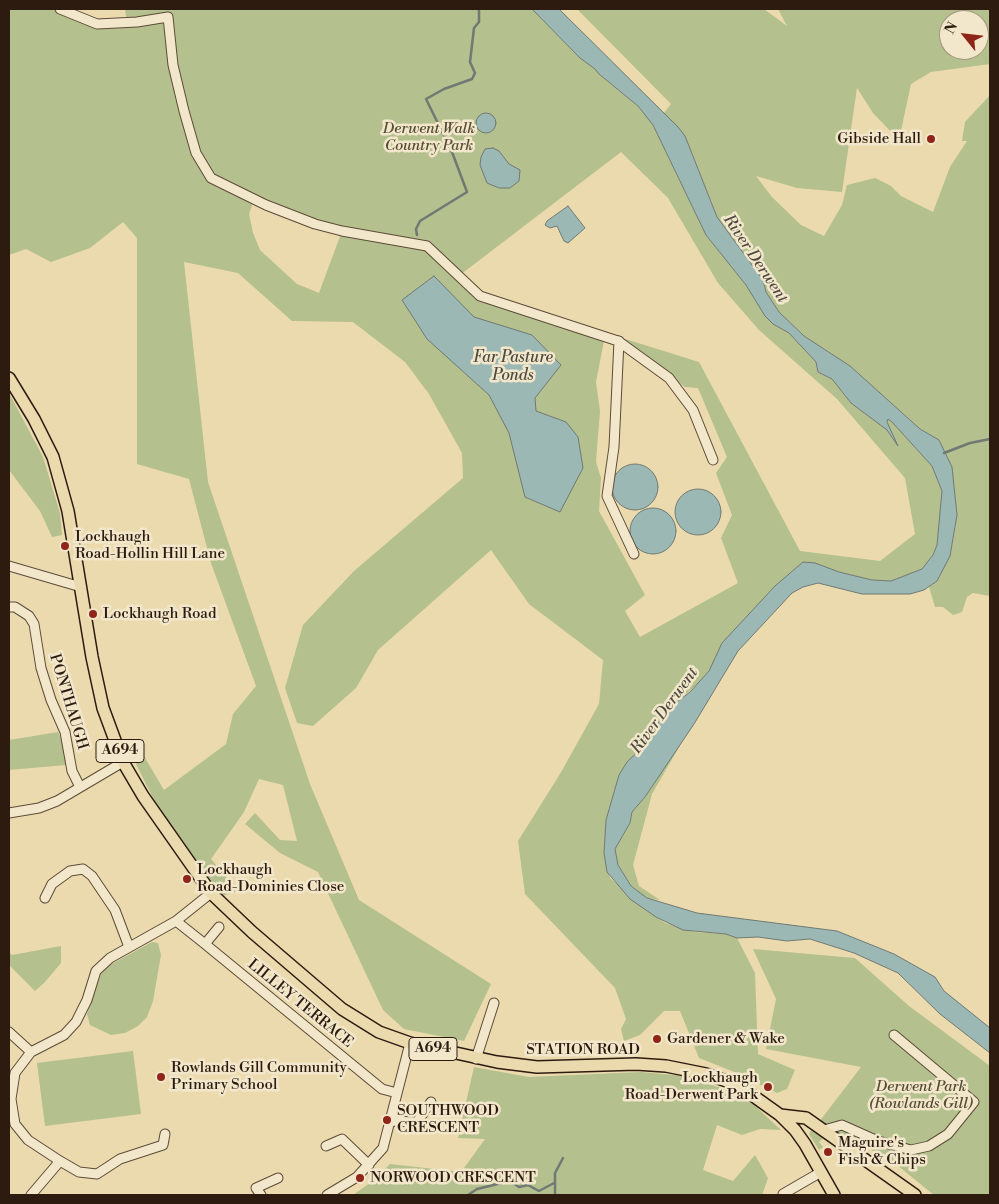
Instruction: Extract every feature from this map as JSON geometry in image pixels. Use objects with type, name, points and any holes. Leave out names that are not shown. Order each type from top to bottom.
[{"type":"main road","name":"A694","points":[[9,378],[34,419],[53,457],[68,512],[92,657],[103,708],[123,762],[143,796],[211,893]]},
{"type":"main road","name":"STATION ROAD","points":[[211,893],[252,932],[342,1009],[379,1032],[410,1043],[476,1059],[537,1067],[636,1064],[692,1070],[738,1085],[780,1115],[795,1130],[822,1172],[834,1195]]},
{"type":"main road","points":[[780,1115],[800,1116],[813,1122],[914,1195]]},
{"type":"main road","points":[[795,1130],[813,1122]]},
{"type":"street","points":[[60,9],[97,24],[137,22],[166,14],[173,65],[184,111],[196,153],[212,178],[266,205],[315,224],[342,231],[427,246],[480,296],[619,341],[669,378],[693,410],[713,460]]},
{"type":"street","points":[[619,341],[614,447],[607,496],[634,554]]},
{"type":"street","points":[[9,566],[81,588]]},
{"type":"street","name":"PONTHAUGH","points":[[9,607],[15,607],[29,616],[34,624],[41,668],[51,700],[65,732],[72,771],[80,787]]},
{"type":"street","points":[[9,813],[39,808],[57,801],[123,762]]},
{"type":"street","points":[[45,898],[52,884],[70,871],[83,869],[92,876],[115,910],[129,947]]},
{"type":"street","points":[[165,1134],[163,1146],[120,1158],[97,1174],[79,1172],[28,1140],[14,1124],[10,1099],[15,1073],[31,1052],[64,1035],[76,1022],[87,1000],[96,971],[110,958],[176,921],[211,893]]},
{"type":"street","name":"LILLEY TERRACE","points":[[176,921],[382,1089],[397,1093]]},
{"type":"street","points":[[205,944],[219,927]]},
{"type":"street","points":[[476,1059],[494,1003]]},
{"type":"street","points":[[9,1032],[31,1052]]},
{"type":"street","points":[[824,1130],[842,1124],[878,1141],[911,1150],[929,1146],[948,1134],[974,1102],[894,1035]]},
{"type":"street","points":[[326,1195],[356,1177],[369,1165],[382,1148],[410,1043]]},
{"type":"street","points":[[390,1121],[417,1122],[431,1102]]},
{"type":"street","points":[[342,1139],[343,1129]]},
{"type":"street","points":[[342,1139],[369,1165]]},
{"type":"street","points":[[326,1146],[342,1139]]},
{"type":"street","points":[[31,1195],[60,1161]]},
{"type":"street","points":[[783,1194],[822,1172]]},
{"type":"street","points":[[261,1195],[256,1188],[278,1178]]},
{"type":"green space","name":"Derwent Walk Country Park","points":[[9,9],[60,9],[97,24],[127,23],[125,9],[532,9],[580,58],[596,69],[599,74],[638,106],[653,125],[706,235],[746,285],[773,324],[789,333],[816,362],[818,372],[832,379],[851,403],[887,430],[896,443],[887,422],[888,419],[892,422],[932,466],[942,491],[937,545],[933,555],[922,569],[891,581],[872,580],[839,572],[815,563],[802,563],[775,586],[752,611],[701,681],[673,705],[658,723],[648,742],[627,762],[619,775],[606,820],[604,853],[610,878],[644,908],[665,923],[694,932],[726,934],[737,938],[755,973],[758,1054],[795,1070],[787,1089],[777,1093],[737,1073],[699,1058],[680,1011],[664,1011],[640,1035],[624,1041],[621,1029],[626,1019],[615,988],[525,894],[518,841],[560,774],[599,704],[603,660],[529,604],[491,550],[378,650],[356,688],[313,726],[297,723],[285,688],[303,625],[354,571],[463,478],[462,453],[429,394],[405,362],[353,322],[292,321],[238,273],[184,262],[208,482],[310,784],[359,900],[491,984],[464,1041],[404,1029],[383,1010],[318,872],[280,853],[245,824],[255,813],[280,840],[297,841],[283,785],[259,779],[244,812],[211,859],[238,891],[222,896],[155,802],[128,748],[138,746],[164,790],[226,744],[233,714],[256,686],[211,563],[189,479],[137,464],[137,238],[123,222],[90,248],[51,262],[26,249],[9,255]],"holes":[[[621,152],[668,198],[718,283],[759,330],[837,399],[905,478],[915,534],[880,561],[800,551],[699,362],[622,338],[618,340],[685,387],[698,388],[727,457],[716,473],[732,515],[721,538],[738,583],[640,637],[625,611],[645,595],[599,511],[601,478],[596,462],[600,411],[596,382],[605,336],[480,296],[460,275]],[[254,200],[342,231],[319,293],[297,284],[260,250],[253,233],[249,214]]]},
{"type":"green space","points":[[577,9],[764,9],[787,26],[778,9],[990,9],[990,64],[931,72],[911,84],[899,140],[873,113],[857,88],[842,192],[797,188],[756,176],[772,197],[801,225],[824,236],[842,205],[847,185],[875,178],[891,186],[901,196],[933,212],[950,167],[967,141],[962,141],[965,122],[990,95],[990,596],[973,593],[967,597],[962,612],[953,615],[943,607],[935,607],[929,587],[937,581],[952,547],[957,515],[952,467],[939,440],[920,429],[850,366],[804,336],[779,312],[766,292],[763,280],[717,217],[685,136],[664,113],[671,104]]},
{"type":"green space","points":[[9,393],[43,457],[60,513],[62,535],[52,537],[40,511],[9,470]]},
{"type":"green space","points":[[58,732],[65,748],[66,765],[9,770],[9,740]]},
{"type":"green space","points":[[686,735],[652,794],[633,865],[639,886],[660,900],[647,898],[631,886],[618,865],[615,849],[630,824],[632,812],[645,797]]},
{"type":"green space","points":[[152,942],[158,943],[161,955],[153,1001],[147,1017],[138,1026],[125,1033],[111,1035],[90,1025],[87,1014],[101,974],[108,966]]},
{"type":"green space","points":[[61,946],[61,963],[35,991],[9,965],[9,952],[12,955]]},
{"type":"green space","name":"Derwent Park (Rowlands Gill)","points":[[753,949],[855,958],[909,1006],[990,1066],[990,1195],[934,1195],[892,1161],[819,1122],[861,1067],[766,1049],[776,999]]},
{"type":"green space","points":[[133,1051],[141,1114],[45,1126],[37,1063]]},
{"type":"green space","points":[[474,1067],[529,1077],[641,1072],[685,1076],[724,1089],[754,1105],[781,1130],[760,1129],[742,1135],[717,1125],[703,1170],[733,1181],[755,1155],[768,1178],[762,1195],[353,1195],[374,1180],[390,1164],[461,1172],[485,1139],[458,1138]]},
{"type":"green space","points":[[812,1129],[824,1137],[819,1142],[823,1147],[819,1150],[809,1134]]},
{"type":"water","points":[[532,9],[559,9],[678,127],[685,136],[717,217],[763,280],[766,292],[779,312],[804,336],[850,366],[920,429],[939,440],[952,467],[957,515],[950,556],[937,581],[924,590],[910,594],[862,594],[818,583],[803,587],[792,593],[738,651],[694,724],[645,797],[632,812],[630,823],[615,849],[618,865],[631,886],[647,898],[697,913],[837,931],[894,954],[935,977],[944,991],[990,1028],[990,1053],[940,1014],[898,973],[854,953],[810,939],[787,941],[758,937],[737,938],[726,934],[683,930],[656,917],[630,899],[607,872],[604,853],[606,820],[619,775],[627,762],[648,742],[658,723],[673,705],[690,692],[709,671],[722,643],[775,586],[803,562],[815,563],[839,572],[872,580],[891,581],[922,569],[933,555],[937,545],[942,491],[932,466],[892,422],[888,419],[887,422],[898,446],[887,430],[851,403],[832,379],[818,372],[816,362],[789,333],[773,324],[765,316],[746,285],[706,235],[653,125],[638,106],[580,58]]},
{"type":"water","points":[[482,113],[490,113],[496,119],[496,127],[490,133],[482,133],[476,127],[476,119]]},
{"type":"water","points":[[493,148],[499,151],[509,164],[520,170],[519,181],[510,188],[499,188],[487,183],[480,165],[481,157],[485,149]]},
{"type":"water","points":[[568,206],[585,228],[568,243],[564,241],[557,226],[550,228],[545,225],[547,221]]},
{"type":"water","name":"Far Pasture Ponds","points":[[434,276],[474,317],[532,335],[561,365],[535,398],[536,411],[566,422],[578,437],[583,468],[560,512],[525,497],[509,433],[489,395],[427,339],[402,300]]},
{"type":"water","points":[[640,464],[652,470],[657,478],[657,496],[652,504],[644,509],[630,510],[618,504],[613,496],[612,482],[618,470],[626,465]]},
{"type":"water","points":[[703,489],[715,495],[720,503],[720,521],[715,529],[707,534],[693,535],[681,529],[676,521],[675,507],[681,495],[689,490]]},
{"type":"water","points":[[658,508],[670,514],[675,522],[675,540],[670,548],[662,553],[648,554],[636,548],[631,540],[630,526],[636,514],[644,509]]},
{"type":"waterway","points":[[417,235],[416,229],[420,221],[467,192],[452,152],[426,99],[444,89],[472,79],[475,73],[470,62],[474,28],[479,22],[479,9]]},
{"type":"waterway","points":[[944,453],[970,443],[990,439]]},
{"type":"waterway","points":[[555,1195],[555,1173],[563,1158]]},
{"type":"waterway","points":[[468,1195],[477,1189],[510,1181],[519,1187],[528,1185],[539,1191],[554,1183]]},
{"type":"place","name":"Gibside Hall","points":[[931,139]]},
{"type":"place","name":"Lockhaugh Road-Hollin Hill Lane","points":[[65,546]]},
{"type":"place","name":"Lockhaugh Road","points":[[93,614]]},
{"type":"place","name":"Lockhaugh Road-Dominies Close","points":[[187,879]]},
{"type":"place","name":"Gardener & Wake","points":[[657,1039]]},
{"type":"place","name":"Rowlands Gill Community Primary School","points":[[161,1077]]},
{"type":"place","name":"Lockhaugh Road-Derwent Park","points":[[768,1087]]},
{"type":"place","name":"SOUTHWOOD CRESCENT","points":[[387,1120]]},
{"type":"place","name":"Maguire's Fish & Chips","points":[[828,1152]]},
{"type":"place","name":"NORWOOD CRESCENT","points":[[360,1178]]},
{"type":"water label","name":"River Derwent","points":[[755,259]]},
{"type":"water label","name":"River Derwent","points":[[665,711]]}]
